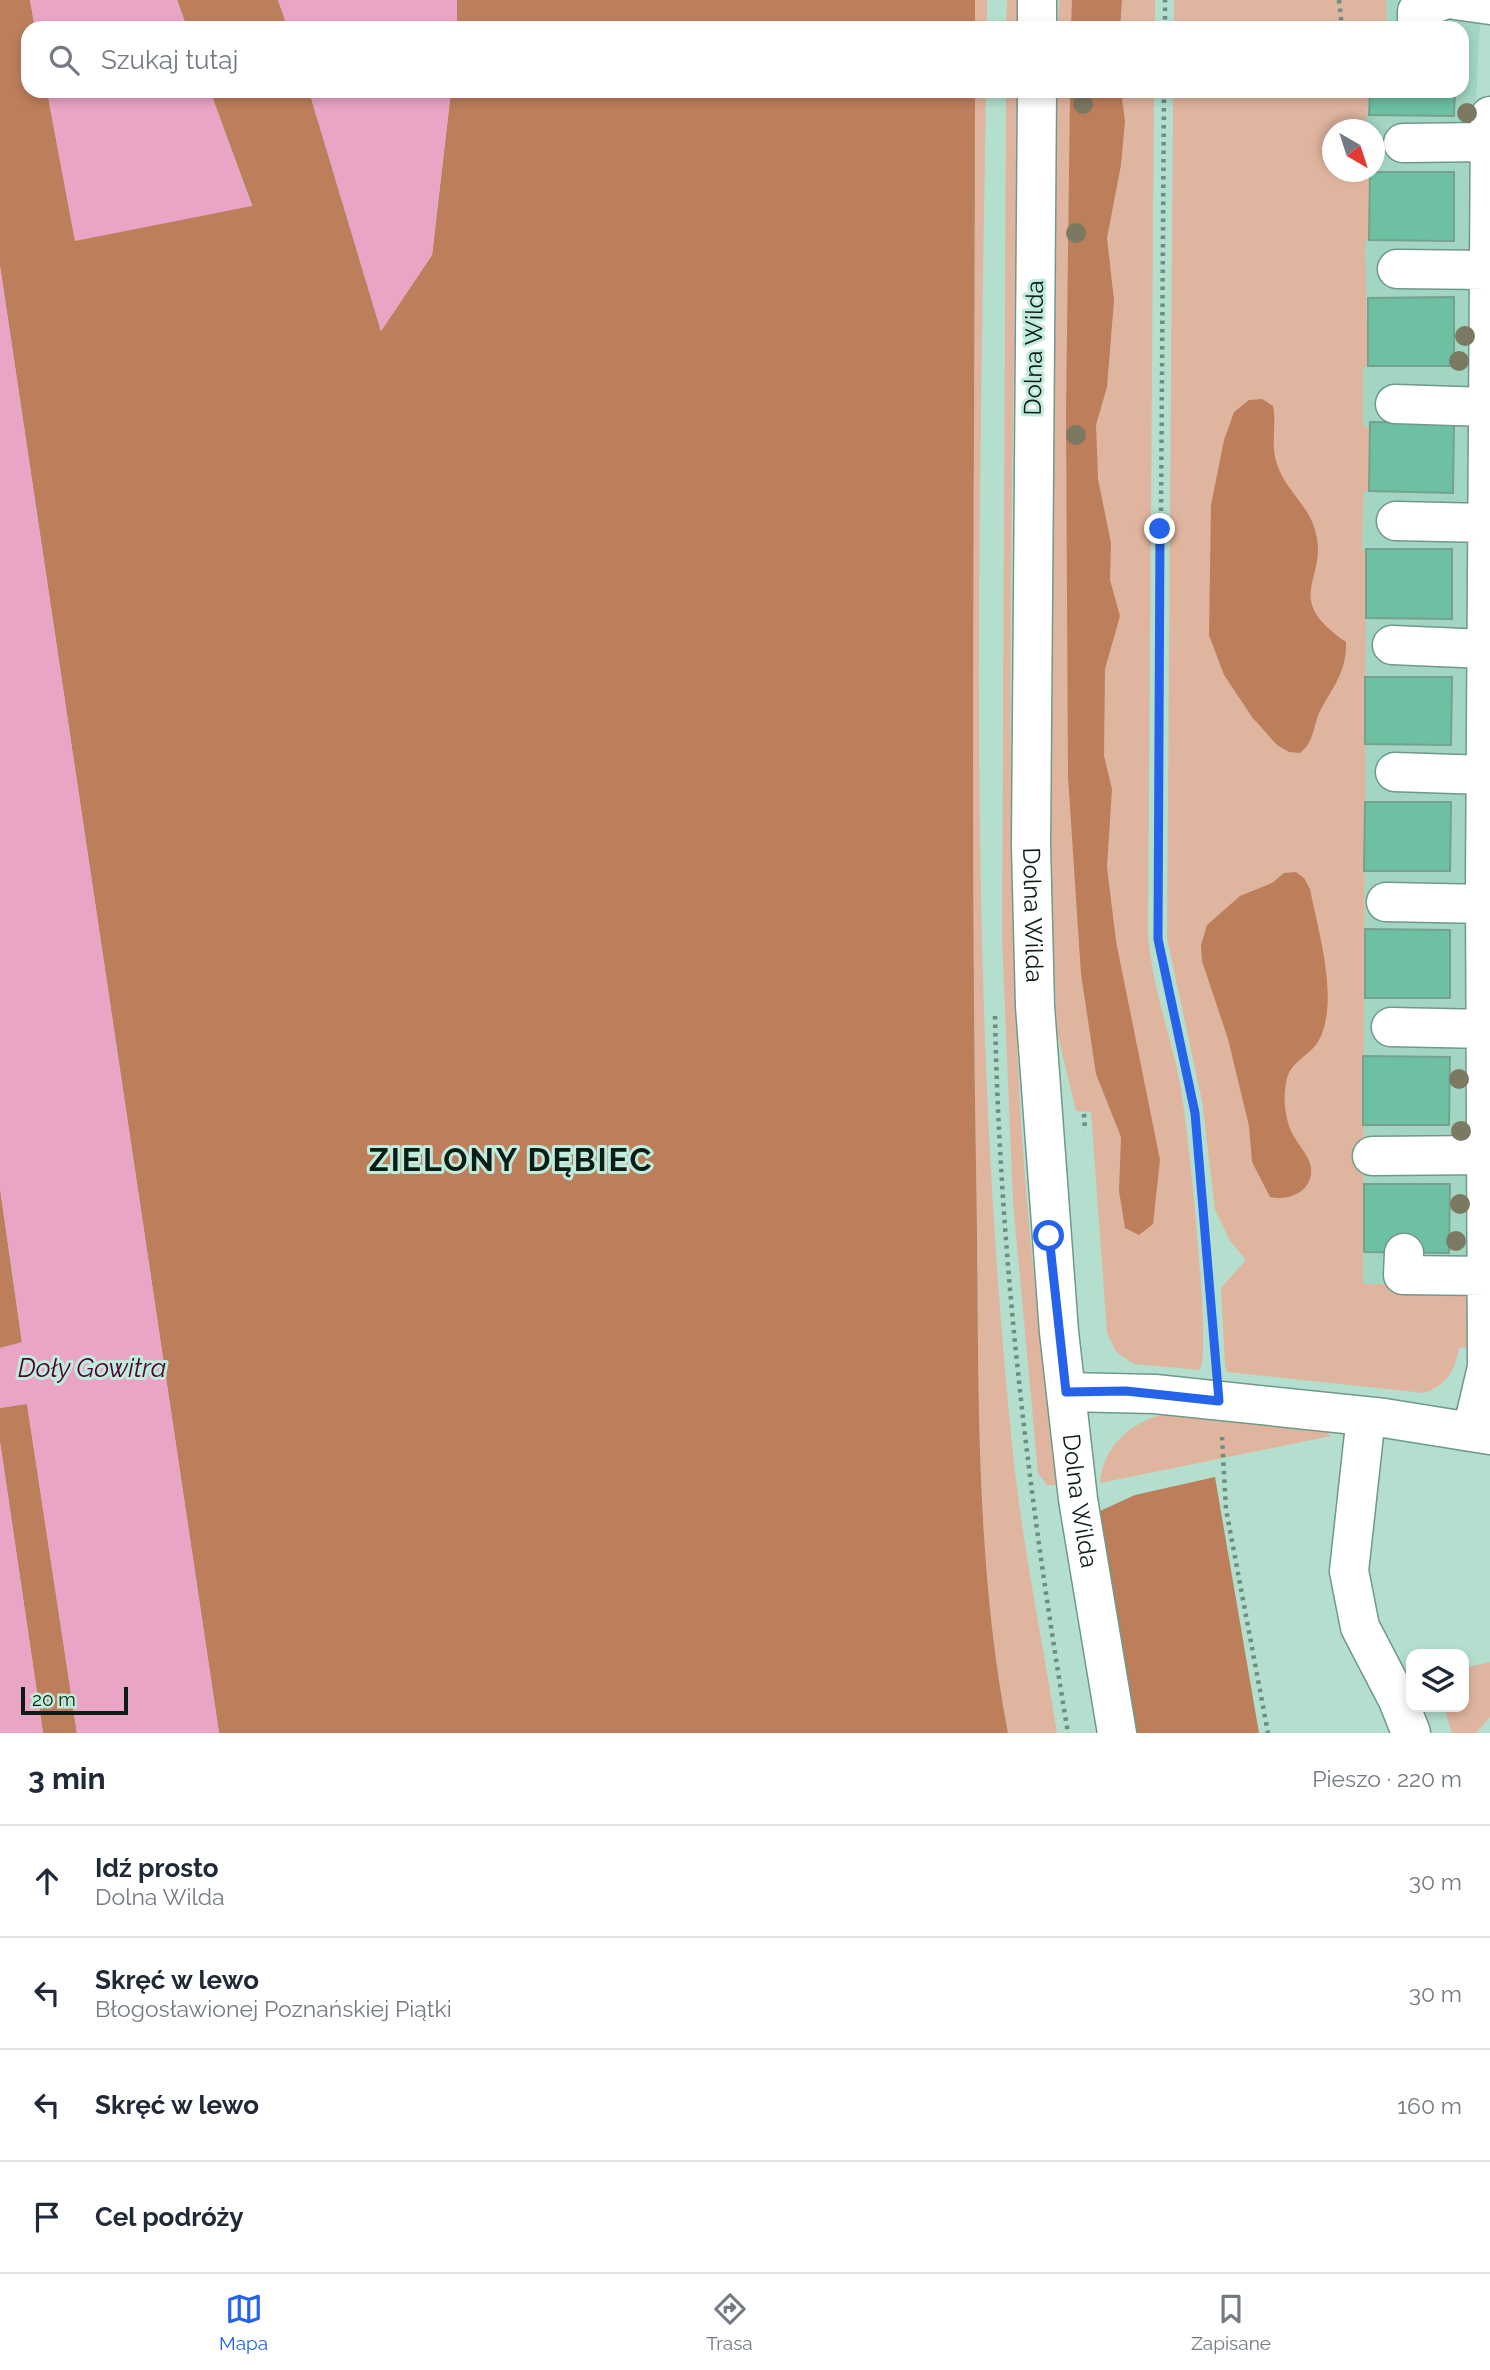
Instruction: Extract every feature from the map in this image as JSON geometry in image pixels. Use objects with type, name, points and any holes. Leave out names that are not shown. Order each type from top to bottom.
[{"type":"street","points":[[1037,21],[1038,0]]},
{"type":"street","points":[[1417,21],[1417,11],[1444,0]]},
{"type":"street","points":[[1455,0],[1490,5]]},
{"type":"street","name":"Dolna Wilda","points":[[1037,98],[1031,846],[1040,1094],[1049,1236],[1066,1392],[1095,1613],[1117,1733]]},
{"type":"street","points":[[1066,1392],[1126,1391],[1366,1416],[1481,1433],[1488,1367],[1485,775],[1489,129],[1403,143]]},
{"type":"street","points":[[1397,269],[1488,270]]},
{"type":"street","points":[[1395,404],[1487,407]]},
{"type":"street","points":[[1396,521],[1486,523]]},
{"type":"street","points":[[1392,645],[1486,649]]},
{"type":"street","points":[[1395,772],[1485,775]]},
{"type":"street","points":[[1386,902],[1487,892]]},
{"type":"street","points":[[1391,1027],[1486,1030]]},
{"type":"street","points":[[1372,1156],[1486,1155]]},
{"type":"street","points":[[1404,1253],[1403,1275],[1487,1276]]},
{"type":"street","points":[[1366,1416],[1349,1571],[1360,1627],[1398,1700],[1411,1733]]},
{"type":"path","points":[[1165,0],[1165,21]]},
{"type":"path","points":[[1339,0],[1341,21]]},
{"type":"path","points":[[1164,98],[1158,939],[1195,1113],[1226,1509],[1268,1733]]},
{"type":"path","points":[[1084,1114],[1085,1142]]},
{"type":"path","points":[[1031,1507],[1068,1733]]},
{"type":"shaded area","points":[[0,0],[30,0],[34,21],[21,21],[21,98],[48,98],[75,240],[252,205],[213,98],[311,98],[381,331],[432,255],[450,98],[975,98],[973,896],[978,1378],[988,1592],[1008,1733],[219,1733],[0,266]]},
{"type":"shaded area","points":[[177,0],[278,0],[286,21],[184,21]]},
{"type":"shaded area","points":[[457,0],[975,0],[975,21],[457,21]]},
{"type":"shaded area","points":[[975,0],[987,0],[987,21],[975,21]]},
{"type":"shaded area","points":[[1007,0],[1019,0],[1019,21],[1006,21]]},
{"type":"shaded area","points":[[1059,0],[1155,0],[1155,21],[1058,21]]},
{"type":"shaded area","points":[[1072,0],[1122,0],[1120,21],[1071,21]]},
{"type":"shaded area","points":[[1174,0],[1386,0],[1387,21],[1174,21]]},
{"type":"shaded area","points":[[1386,0],[1481,0],[1474,142],[1470,1285],[1363,1284],[1366,551],[1362,550],[1364,491],[1369,490],[1370,427],[1363,426],[1363,367],[1368,366],[1365,240],[1369,240],[1370,182],[1385,182],[1385,119],[1365,119],[1365,111],[1369,111],[1370,98],[1469,98],[1469,21],[1387,21]]},
{"type":"shaded area","points":[[975,98],[986,98],[979,778],[988,1121],[1014,1463],[1028,1565],[1057,1733],[1008,1733],[988,1592],[978,1378],[973,628]]},
{"type":"shaded area","points":[[1006,98],[1018,98],[1011,589],[1014,963],[1026,1187],[1058,1485],[1047,1485],[1038,1473],[1013,1202],[1002,939]]},
{"type":"shaded area","points":[[1057,98],[1154,98],[1148,932],[1157,989],[1180,1083],[1188,1140],[1201,1281],[1203,1354],[1200,1370],[1134,1364],[1116,1352],[1107,1333],[1091,1112],[1076,1111],[1057,1032],[1050,853]]},
{"type":"shaded area","points":[[1070,98],[1122,98],[1125,121],[1121,165],[1107,238],[1114,300],[1107,387],[1096,425],[1098,479],[1111,543],[1110,580],[1120,616],[1105,669],[1104,756],[1112,789],[1107,867],[1116,941],[1160,1160],[1153,1224],[1139,1235],[1125,1228],[1119,1191],[1121,1137],[1096,1074],[1081,974],[1068,777],[1066,414]]},
{"type":"shaded area","points":[[1173,98],[1369,98],[1366,119],[1322,119],[1322,182],[1370,182],[1369,240],[1365,241],[1368,366],[1363,367],[1363,426],[1370,427],[1369,491],[1364,491],[1362,549],[1366,550],[1363,1284],[1470,1285],[1469,1347],[1459,1348],[1449,1376],[1439,1386],[1424,1393],[1227,1372],[1221,1288],[1246,1260],[1230,1241],[1215,1210],[1202,1101],[1167,939]]},
{"type":"shaded area","points":[[1262,399],[1273,406],[1274,450],[1280,472],[1305,509],[1313,524],[1318,543],[1311,586],[1315,611],[1326,625],[1346,642],[1339,677],[1318,715],[1308,744],[1300,753],[1289,752],[1277,745],[1252,717],[1224,675],[1209,635],[1211,505],[1224,440],[1234,412],[1249,400]]},
{"type":"shaded area","points":[[1296,872],[1304,878],[1310,889],[1322,944],[1328,1004],[1320,1038],[1291,1069],[1285,1089],[1287,1120],[1310,1163],[1310,1180],[1300,1192],[1278,1198],[1270,1197],[1252,1162],[1249,1126],[1228,1039],[1202,961],[1201,945],[1207,925],[1240,896],[1272,883],[1284,873]]},
{"type":"shaded area","points":[[0,1188],[22,1343],[0,1348]]},
{"type":"shaded area","points":[[27,1403],[77,1733],[43,1733],[0,1442],[0,1408]]},
{"type":"shaded area","points":[[1169,1413],[1323,1428],[1331,1436],[1100,1483],[1107,1457],[1122,1436],[1143,1422]]},
{"type":"shaded area","points":[[1215,1477],[1259,1733],[1136,1733],[1100,1511],[1135,1495]]},
{"type":"shaded area","points":[[1490,1662],[1490,1717],[1476,1733],[1452,1733],[1446,1712],[1469,1712],[1469,1667]]},
{"type":"water","points":[[30,0],[177,0],[184,21],[34,21]]},
{"type":"water","points":[[278,0],[457,0],[457,21],[286,21]]},
{"type":"water","points":[[48,98],[213,98],[252,206],[75,241]]},
{"type":"water","points":[[311,98],[450,98],[432,255],[381,331]]},
{"type":"water","name":"Doły Gowitra","points":[[0,266],[219,1733],[77,1733],[27,1404],[0,1408],[0,1348],[22,1342],[0,1188]]},
{"type":"water","name":"Doły Gowitra","points":[[0,1442],[43,1733],[0,1733]]},
{"type":"building","points":[[1370,98],[1455,98],[1454,116],[1369,115]]},
{"type":"building","points":[[1385,172],[1454,172],[1454,241],[1369,240],[1370,182],[1385,182]]},
{"type":"building","points":[[1454,297],[1454,366],[1368,366],[1368,298]]},
{"type":"building","points":[[1370,422],[1454,423],[1453,493],[1369,491]]},
{"type":"building","points":[[1366,549],[1452,549],[1452,619],[1366,618]]},
{"type":"building","points":[[1365,677],[1452,677],[1451,745],[1365,744]]},
{"type":"building","points":[[1365,802],[1451,802],[1450,871],[1364,871]]},
{"type":"building","points":[[1365,929],[1450,930],[1450,998],[1365,998]]},
{"type":"building","points":[[1363,1056],[1450,1057],[1449,1125],[1363,1125]]},
{"type":"building","points":[[1364,1184],[1450,1184],[1449,1253],[1364,1252]]},
{"type":"district","name":"ZIELONY DĘBIEC","points":[[511,1160]]},
{"type":"route","points":[[1049,1236],[1066,1392],[1126,1391],[1219,1401],[1195,1113],[1158,939],[1160,529]]}]
